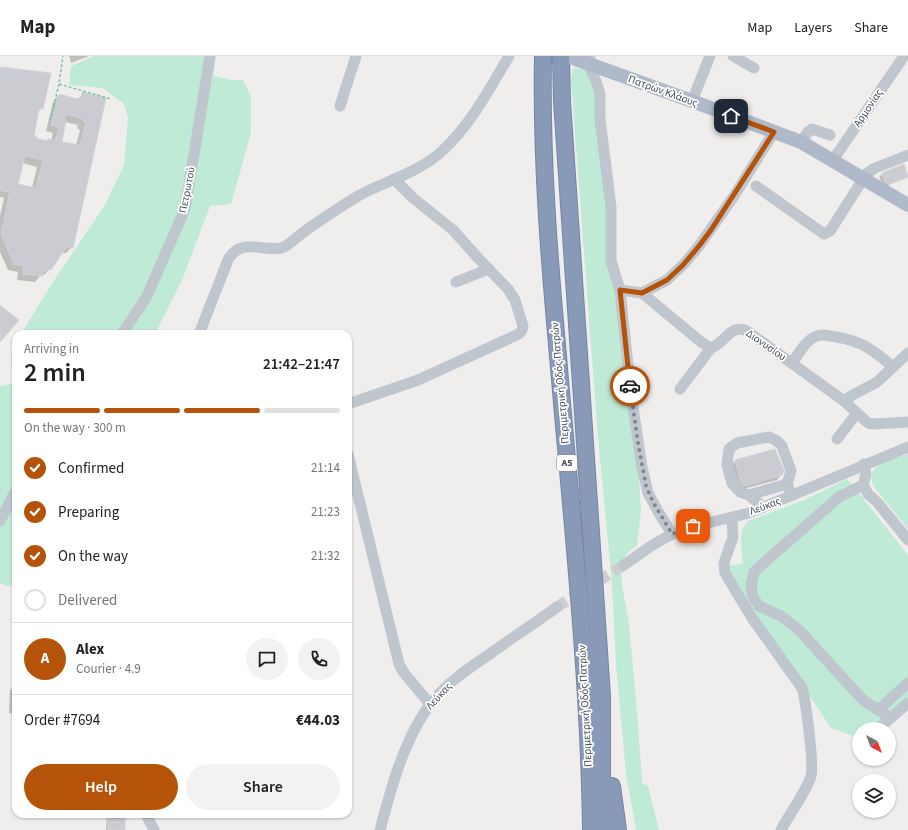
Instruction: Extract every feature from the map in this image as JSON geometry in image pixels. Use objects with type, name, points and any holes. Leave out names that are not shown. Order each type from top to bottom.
[{"type":"highway","name":"Περιμετρική Οδός Πατρών","points":[[543,56],[542,96],[549,258],[580,618],[589,758],[591,830]]},
{"type":"highway","name":"Περιμετρική Οδός Πατρών","points":[[561,56],[562,101],[602,696],[602,789],[604,830]]},
{"type":"highway","points":[[602,696],[613,800],[618,830]]},
{"type":"main road","name":"Πατρών Κλάους","points":[[566,56],[589,60],[800,142],[908,205]]},
{"type":"street","name":"Πετρωτού","points":[[125,330],[146,296],[185,209],[210,56]]},
{"type":"street","points":[[340,106],[356,56]]},
{"type":"street","points":[[201,330],[228,260],[235,251],[247,247],[284,247],[357,197],[429,162],[441,153],[454,139],[473,114],[509,56]]},
{"type":"street","points":[[692,101],[710,56]]},
{"type":"street","points":[[732,56],[754,68]]},
{"type":"street","name":"Αρμονίας","points":[[833,160],[864,112],[904,56]]},
{"type":"street","points":[[589,60],[600,94],[601,127],[611,207],[610,254],[620,290],[631,394],[642,467],[651,498],[672,534]]},
{"type":"street","points":[[800,142],[812,129],[830,135]]},
{"type":"street","points":[[642,293],[667,280],[683,265],[699,246],[734,196],[774,132]]},
{"type":"street","points":[[756,186],[824,234],[830,231],[867,173],[908,154]]},
{"type":"street","points":[[352,403],[418,380],[519,334],[523,326],[515,300],[508,289],[454,230],[414,198],[394,179]]},
{"type":"street","points":[[456,282],[489,269]]},
{"type":"street","points":[[620,290],[642,293],[701,342],[711,348]]},
{"type":"street","name":"Διονυσίου","points":[[680,389],[711,348],[732,332],[738,329],[744,329],[844,401],[868,422],[873,424],[908,422]]},
{"type":"street","points":[[792,363],[812,338],[818,334],[823,334],[854,340],[871,349],[893,367]]},
{"type":"street","points":[[844,401],[872,386],[908,353]]},
{"type":"street","points":[[837,439],[857,413]]},
{"type":"street","points":[[763,508],[749,495],[740,492],[732,483],[727,464],[729,449],[736,443],[769,437],[777,441],[782,446],[791,471],[787,484],[792,495]]},
{"type":"street","name":"Λεύκας","points":[[624,565],[651,546],[672,534],[687,528],[732,518],[763,508],[864,464],[908,447]]},
{"type":"street","points":[[864,464],[866,474],[863,485],[868,494],[877,502],[908,540]]},
{"type":"street","points":[[352,470],[399,664],[404,673],[430,704]]},
{"type":"street","points":[[749,495],[787,484]]},
{"type":"street","points":[[863,485],[839,497],[766,561],[754,572],[751,586],[753,597],[759,606],[781,616],[799,630],[864,701],[891,718]]},
{"type":"street","points":[[0,522],[12,498]]},
{"type":"street","points":[[732,518],[733,537],[724,563],[725,573],[756,623],[802,688],[805,702],[812,771],[808,784],[781,830]]},
{"type":"street","name":"Λεύκας","points":[[380,830],[406,746],[416,726],[430,704],[448,685],[465,671],[558,607]]},
{"type":"street","points":[[878,710],[908,683]]},
{"type":"street","points":[[886,722],[908,703]]},
{"type":"street","points":[[148,818],[154,830]]},
{"type":"path","points":[[50,121],[59,84],[63,56]]},
{"type":"path","points":[[59,84],[111,99]]},
{"type":"green space","points":[[94,56],[216,56],[213,76],[232,80],[243,80],[251,97],[251,133],[231,204],[210,206],[182,280],[157,330],[23,330],[51,285],[105,205],[124,165],[128,118],[124,104],[103,88],[69,85],[71,66]]},
{"type":"green space","points":[[573,68],[588,70],[596,92],[607,200],[607,250],[615,291],[637,450],[641,511],[637,546],[630,551],[624,559],[621,571],[629,625],[642,783],[648,786],[659,830],[636,830],[626,774],[616,665],[612,584],[598,437],[571,80]]},
{"type":"green space","points":[[12,384],[12,586],[6,586],[0,583],[0,386]]},
{"type":"green space","points":[[908,454],[908,529],[874,487],[871,479],[875,468],[880,464]]},
{"type":"green space","points":[[847,479],[908,555],[908,697],[878,722],[852,722],[852,735],[831,728],[753,611],[728,569],[728,566],[743,563],[741,535],[742,530],[748,521],[802,501]]},
{"type":"building","points":[[0,67],[51,73],[43,109],[39,108],[34,136],[47,141],[48,139],[55,141],[59,127],[51,125],[59,94],[81,100],[82,92],[106,98],[73,248],[66,247],[52,269],[43,271],[42,276],[23,274],[24,266],[14,264],[1,234],[10,192],[0,190],[0,110],[2,102],[0,101]],"holes":[[[66,114],[84,119],[83,121],[86,123],[80,145],[62,142],[66,120],[64,119]],[[25,156],[43,160],[36,188],[18,184]]]},
{"type":"building","points":[[904,164],[908,177],[889,184],[885,182],[882,173]]},
{"type":"building","points":[[0,305],[19,320],[0,342]]},
{"type":"building","points":[[775,449],[784,471],[782,475],[744,486],[741,482],[735,460]]},
{"type":"building","points":[[108,818],[125,818],[125,830],[108,830]]},
{"type":"tunnel","points":[[557,607],[624,565]]},
{"type":"way so far","points":[[630,386],[642,467],[648,492],[672,534],[693,526]]},
{"type":"route","points":[[630,386],[620,290],[642,293],[660,285],[676,273],[692,256],[711,230],[774,132],[731,116]]}]
